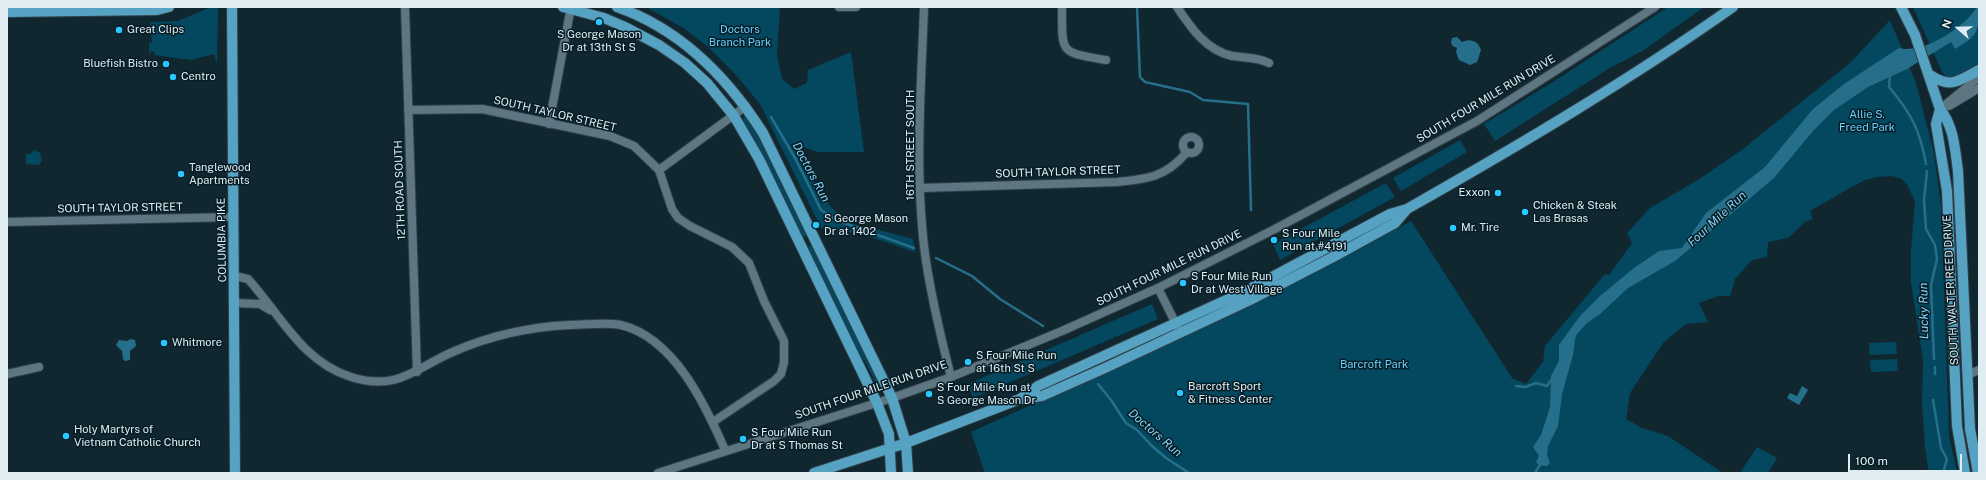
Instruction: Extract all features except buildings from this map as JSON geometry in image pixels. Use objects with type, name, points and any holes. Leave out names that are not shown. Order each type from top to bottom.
[{"type":"main road","points":[[7,12],[157,10],[169,7]]},
{"type":"main road","name":"COLUMBIA PIKE","points":[[232,7],[235,276],[235,473]]},
{"type":"main road","points":[[568,7],[625,27],[659,45],[685,63],[701,78],[734,116],[759,159],[877,403],[889,434],[891,449],[891,473]]},
{"type":"main road","points":[[617,7],[658,27],[694,51],[716,71],[746,106],[762,133],[892,398],[906,443],[908,473]]},
{"type":"main road","points":[[1020,399],[1038,386],[1246,291],[1390,214],[1407,209],[1551,126],[1651,63],[1733,7]]},
{"type":"main road","name":"SOUTH WALTER REED DRIVE","points":[[1902,10],[1915,35],[1931,76],[1940,109],[1948,118],[1958,171],[1970,429],[1978,473]]},
{"type":"main road","points":[[1931,76],[1944,82],[1954,83],[1979,70]]},
{"type":"main road","name":"SOUTH WALTER REED DRIVE","points":[[1940,109],[1936,124],[1947,191],[1957,426],[1965,473]]},
{"type":"main road","points":[[814,473],[891,449],[1020,399],[1042,396],[1250,300],[1395,223],[1407,209]]},
{"type":"main road","points":[[800,244],[814,238]]},
{"type":"street","name":"12TH ROAD SOUTH","points":[[406,7],[417,372]]},
{"type":"street","points":[[549,124],[568,7]]},
{"type":"street","points":[[839,7],[856,7]]},
{"type":"street","name":"16TH STREET SOUTH","points":[[924,7],[920,140],[921,188],[926,260],[934,307],[951,377]]},
{"type":"street","points":[[1062,7],[1062,38],[1067,50],[1074,54],[1106,60]]},
{"type":"street","points":[[1177,7],[1192,29],[1205,43],[1220,52],[1233,56],[1260,59],[1269,63]]},
{"type":"street","name":"SOUTH FOUR MILE RUN DRIVE","points":[[658,473],[726,450],[877,403],[951,377],[1062,331],[1158,288],[1280,227],[1477,121],[1655,7]]},
{"type":"street","points":[[1940,109],[1979,77]]},
{"type":"street","points":[[1940,109],[1955,103],[1979,88]]},
{"type":"street","points":[[659,170],[746,106]]},
{"type":"street","name":"SOUTH TAYLOR STREET","points":[[408,110],[482,109],[610,136],[634,146],[659,170],[672,209],[678,218],[690,226],[732,247],[749,263],[764,301],[784,341],[784,362],[781,374],[774,381],[713,422]]},
{"type":"street","name":"SOUTH TAYLOR STREET","points":[[921,188],[1117,182],[1148,179],[1166,171],[1178,163],[1187,152]]},
{"type":"street","name":"SOUTH TAYLOR STREET","points":[[7,222],[234,217]]},
{"type":"street","points":[[235,276],[248,279],[303,347],[328,367],[351,377],[376,382],[403,378],[455,351],[494,336],[543,326],[619,325],[638,331],[658,344],[687,377],[713,422],[726,450]]},
{"type":"street","points":[[1158,288],[1181,333]]},
{"type":"street","points":[[235,303],[260,304],[273,311]]},
{"type":"street","points":[[7,374],[39,367]]},
{"type":"street","points":[[1967,375],[1979,370]]},
{"type":"green space","points":[[211,7],[218,7],[217,64],[214,54],[191,60],[154,55],[155,53],[152,51],[149,54],[149,43],[152,43],[150,22],[178,21]]},
{"type":"green space","name":"Doctors Branch Park","points":[[646,7],[780,7],[777,55],[782,79],[794,89],[807,83],[808,70],[851,52],[864,152],[817,152],[796,144],[823,196],[832,208],[843,218],[855,225],[913,239],[915,252],[862,234],[821,228],[760,104],[736,75],[707,46],[685,29]]},
{"type":"green space","points":[[1668,7],[1704,7],[1644,50],[1610,68],[1495,141],[1484,124],[1553,82]]},
{"type":"green space","points":[[1913,7],[1979,7],[1979,66],[1954,80],[1947,77],[1942,72]]},
{"type":"green space","points":[[1890,20],[1916,83],[1934,153],[1941,206],[1949,436],[1957,473],[1929,473],[1925,448],[1922,404],[1923,360],[1911,282],[1911,250],[1915,202],[1908,186],[1902,179],[1892,176],[1877,177],[1865,180],[1810,211],[1813,219],[1805,222],[1788,238],[1768,242],[1767,257],[1752,260],[1735,279],[1730,296],[1718,296],[1699,303],[1708,322],[1686,324],[1663,343],[1630,393],[1626,419],[1642,428],[1668,436],[1723,473],[985,473],[971,432],[1138,357],[1248,305],[1411,221],[1512,378],[1526,384],[1543,362],[1545,346],[1605,274],[1609,275],[1632,243],[1627,233],[1650,208],[1698,180],[1743,149],[1851,62]]},
{"type":"green space","points":[[747,116],[755,128],[808,235],[802,238],[756,142],[742,119]]},
{"type":"green space","points":[[1460,140],[1467,152],[1401,191],[1393,178]]},
{"type":"green space","points":[[34,150],[40,153],[42,161],[39,165],[26,164],[26,154],[30,154]]},
{"type":"green space","points":[[1386,183],[1395,197],[1280,260],[1273,244]]},
{"type":"green space","points":[[812,245],[882,389],[879,390],[865,361],[855,351],[806,248]]},
{"type":"green space","points":[[1152,304],[1158,319],[973,398],[968,384]]},
{"type":"green space","points":[[1896,342],[1897,354],[1870,355],[1869,343]]},
{"type":"green space","points":[[1897,359],[1898,371],[1871,372],[1870,360]]},
{"type":"green space","points":[[1757,447],[1777,458],[1768,473],[1740,473]]},
{"type":"water","points":[[1977,7],[1979,7],[1977,28],[1975,33],[1968,41],[1955,49],[1951,42],[1907,69],[1868,87],[1834,110],[1813,131],[1774,178],[1675,261],[1628,288],[1600,314],[1587,323],[1577,334],[1575,339],[1573,355],[1562,394],[1558,426],[1548,446],[1547,455],[1550,463],[1547,466],[1539,465],[1536,462],[1539,456],[1533,447],[1541,435],[1550,407],[1551,376],[1559,361],[1559,345],[1581,315],[1600,296],[1634,268],[1659,251],[1682,248],[1706,213],[1765,167],[1813,109],[1844,84],[1899,48],[1909,49],[1920,47],[1942,38],[1963,23]]},
{"type":"water","points":[[1457,37],[1462,42],[1471,40],[1478,44],[1481,50],[1477,62],[1470,65],[1459,60],[1456,52],[1457,48],[1451,43],[1452,38]]},
{"type":"water","points":[[130,339],[135,340],[136,346],[130,351],[130,360],[125,361],[123,359],[122,351],[116,345],[119,340],[127,341]]},
{"type":"water","points":[[1802,386],[1808,390],[1799,405],[1787,398],[1790,393],[1797,396]]},
{"type":"waterway","points":[[1137,7],[1140,77],[1145,82],[1190,92],[1203,100],[1248,104],[1251,210]]},
{"type":"waterway","name":"Lucky Run","points":[[1890,74],[1889,87],[1914,122],[1921,141],[1926,164]]},
{"type":"waterway","name":"Doctors Run","points":[[771,117],[795,158],[821,210],[836,220],[914,248]]},
{"type":"waterway","name":"Lucky Run","points":[[1927,171],[1924,200],[1926,229],[1935,245],[1937,259],[1931,285],[1934,359]]},
{"type":"waterway","name":"Doctors Run","points":[[936,258],[972,276],[1000,299],[1043,326]]},
{"type":"waterway","name":"Lucky Run","points":[[1935,367],[1935,374]]},
{"type":"waterway","points":[[1516,386],[1525,387],[1536,383],[1547,386],[1552,379]]},
{"type":"waterway","name":"Doctors Run","points":[[1098,384],[1111,400],[1126,423],[1137,430],[1166,458],[1189,473]]},
{"type":"waterway","name":"Lucky Run","points":[[1933,400],[1941,448],[1947,459],[1943,473]]},
{"type":"waterway","name":"Four Mile Run","points":[[1535,473],[1541,463]]},
{"type":"place","name":"S George Mason Dr at 13th St S","points":[[599,22]]},
{"type":"place","name":"Great Clips","points":[[119,30]]},
{"type":"place","name":"Bluefish Bistro","points":[[166,64]]},
{"type":"place","name":"Centro","points":[[173,77]]},
{"type":"place","name":"Tanglewood Apartments","points":[[181,174]]},
{"type":"place","name":"Exxon","points":[[1498,193]]},
{"type":"place","name":"Chicken & Steak Las Brasas","points":[[1525,212]]},
{"type":"place","name":"S George Mason Dr at 1402","points":[[816,225]]},
{"type":"place","name":"Mr. Tire","points":[[1453,228]]},
{"type":"place","name":"S Four Mile Run at #4191","points":[[1274,240]]},
{"type":"place","name":"S Four Mile Run Dr at West Village","points":[[1183,283]]},
{"type":"place","name":"Whitmore","points":[[164,343]]},
{"type":"place","name":"S Four Mile Run at 16th St S","points":[[968,362]]},
{"type":"place","name":"Barcroft Sport & Fitness Center","points":[[1180,393]]},
{"type":"place","name":"S Four Mile Run at S George Mason Dr","points":[[929,394]]},
{"type":"place","name":"Holy Martyrs of Vietnam Catholic Church","points":[[66,436]]},
{"type":"place","name":"S Four Mile Run Dr at S Thomas St","points":[[743,439]]},
{"type":"park label","name":"Allie S. Freed Park","points":[[1867,121]]},
{"type":"park label","name":"Barcroft Park","points":[[1374,365]]}]
